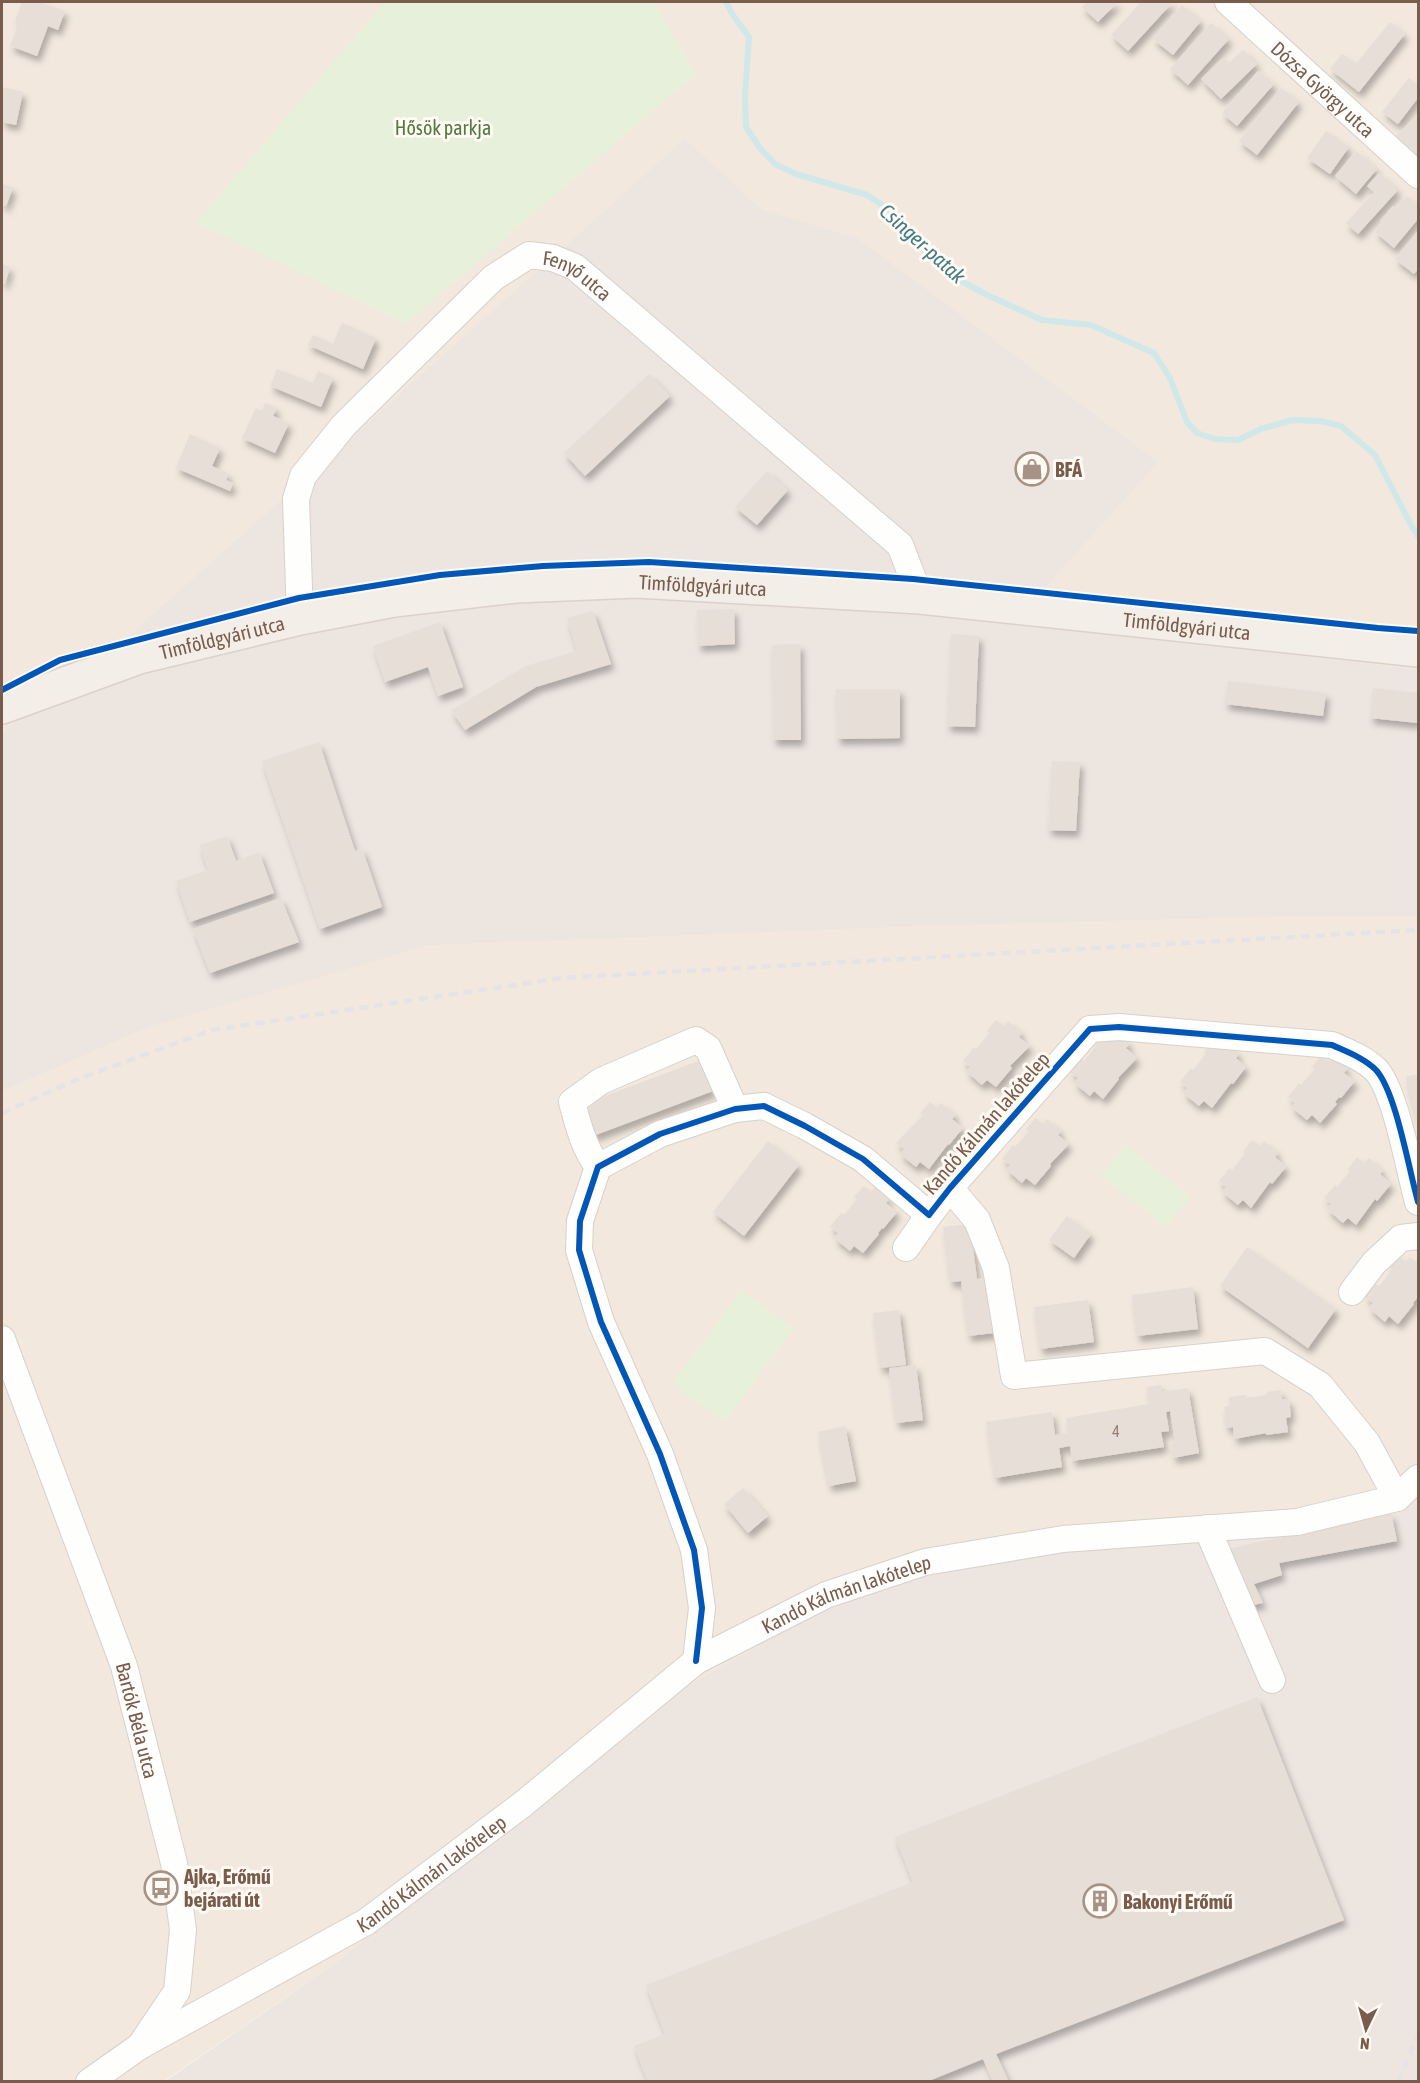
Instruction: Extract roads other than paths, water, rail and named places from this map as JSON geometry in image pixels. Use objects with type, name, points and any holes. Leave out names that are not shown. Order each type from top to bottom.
[{"type":"main road","name":"Timföldgyári utca","points":[[2,707],[139,657],[300,618],[394,600],[505,587],[638,581],[920,597],[1419,650]]},
{"type":"street","name":"Dózsa György utca","points":[[1228,2],[1419,175]]},
{"type":"street","name":"Fenyő utca","points":[[300,618],[296,500],[303,476],[344,425],[493,278],[529,255],[553,258],[575,267],[900,545],[920,597]]},
{"type":"street","name":"Kandó Kálmán lakótelep","points":[[906,1248],[950,1188],[1090,1029],[1119,1027],[1332,1045],[1357,1056],[1383,1079],[1419,1202]]},
{"type":"street","points":[[696,1661],[702,1608],[694,1550],[660,1454],[601,1322],[579,1250],[580,1221],[598,1167],[590,1157],[572,1102],[601,1081],[696,1040],[708,1048],[735,1109]]},
{"type":"street","name":"Kandó Kálmán lakótelep","points":[[598,1167],[660,1134],[735,1109],[764,1106],[863,1159],[929,1215]]},
{"type":"street","name":"Kandó Kálmán lakótelep","points":[[950,1188],[976,1220],[996,1268],[1014,1376],[1265,1350],[1320,1385],[1367,1443],[1396,1498]]},
{"type":"street","points":[[1352,1292],[1374,1263],[1401,1238],[1419,1236]]},
{"type":"street","name":"Bartók Béla utca","points":[[2,1339],[124,1666],[174,1863],[183,1930],[177,1991],[140,2046],[89,2082]]},
{"type":"street","name":"Kandó Kálmán lakótelep","points":[[140,2046],[366,1922],[523,1804],[696,1661],[826,1595],[925,1562],[1063,1539],[1297,1522],[1396,1498],[1419,1478]]},
{"type":"street","points":[[1207,1528],[1272,1680]]},
{"type":"waterway","name":"Csinger-patak","points":[[726,2],[749,37],[745,96],[746,127],[760,148],[775,164],[796,174],[867,195],[887,208],[933,258],[954,277],[987,295],[1042,320],[1091,325],[1154,353],[1170,378],[1187,422],[1197,433],[1215,439],[1238,440],[1261,429],[1292,420],[1321,421],[1341,426],[1375,455],[1418,536]]},
{"type":"railway","points":[[2,1113],[76,1080],[212,1030],[562,978],[1418,930]]},
{"type":"railway","points":[[1398,2082],[1418,2036]]},
{"type":"place","name":"BFÁ","points":[[1032,469]]},
{"type":"place","name":"Ajka, Erőmű bejárati út","points":[[161,1888]]},
{"type":"place","name":"Bakonyi Erőmű","points":[[1100,1901]]},
{"type":"park label","name":"Hősök parkja","points":[[443,127]]}]
